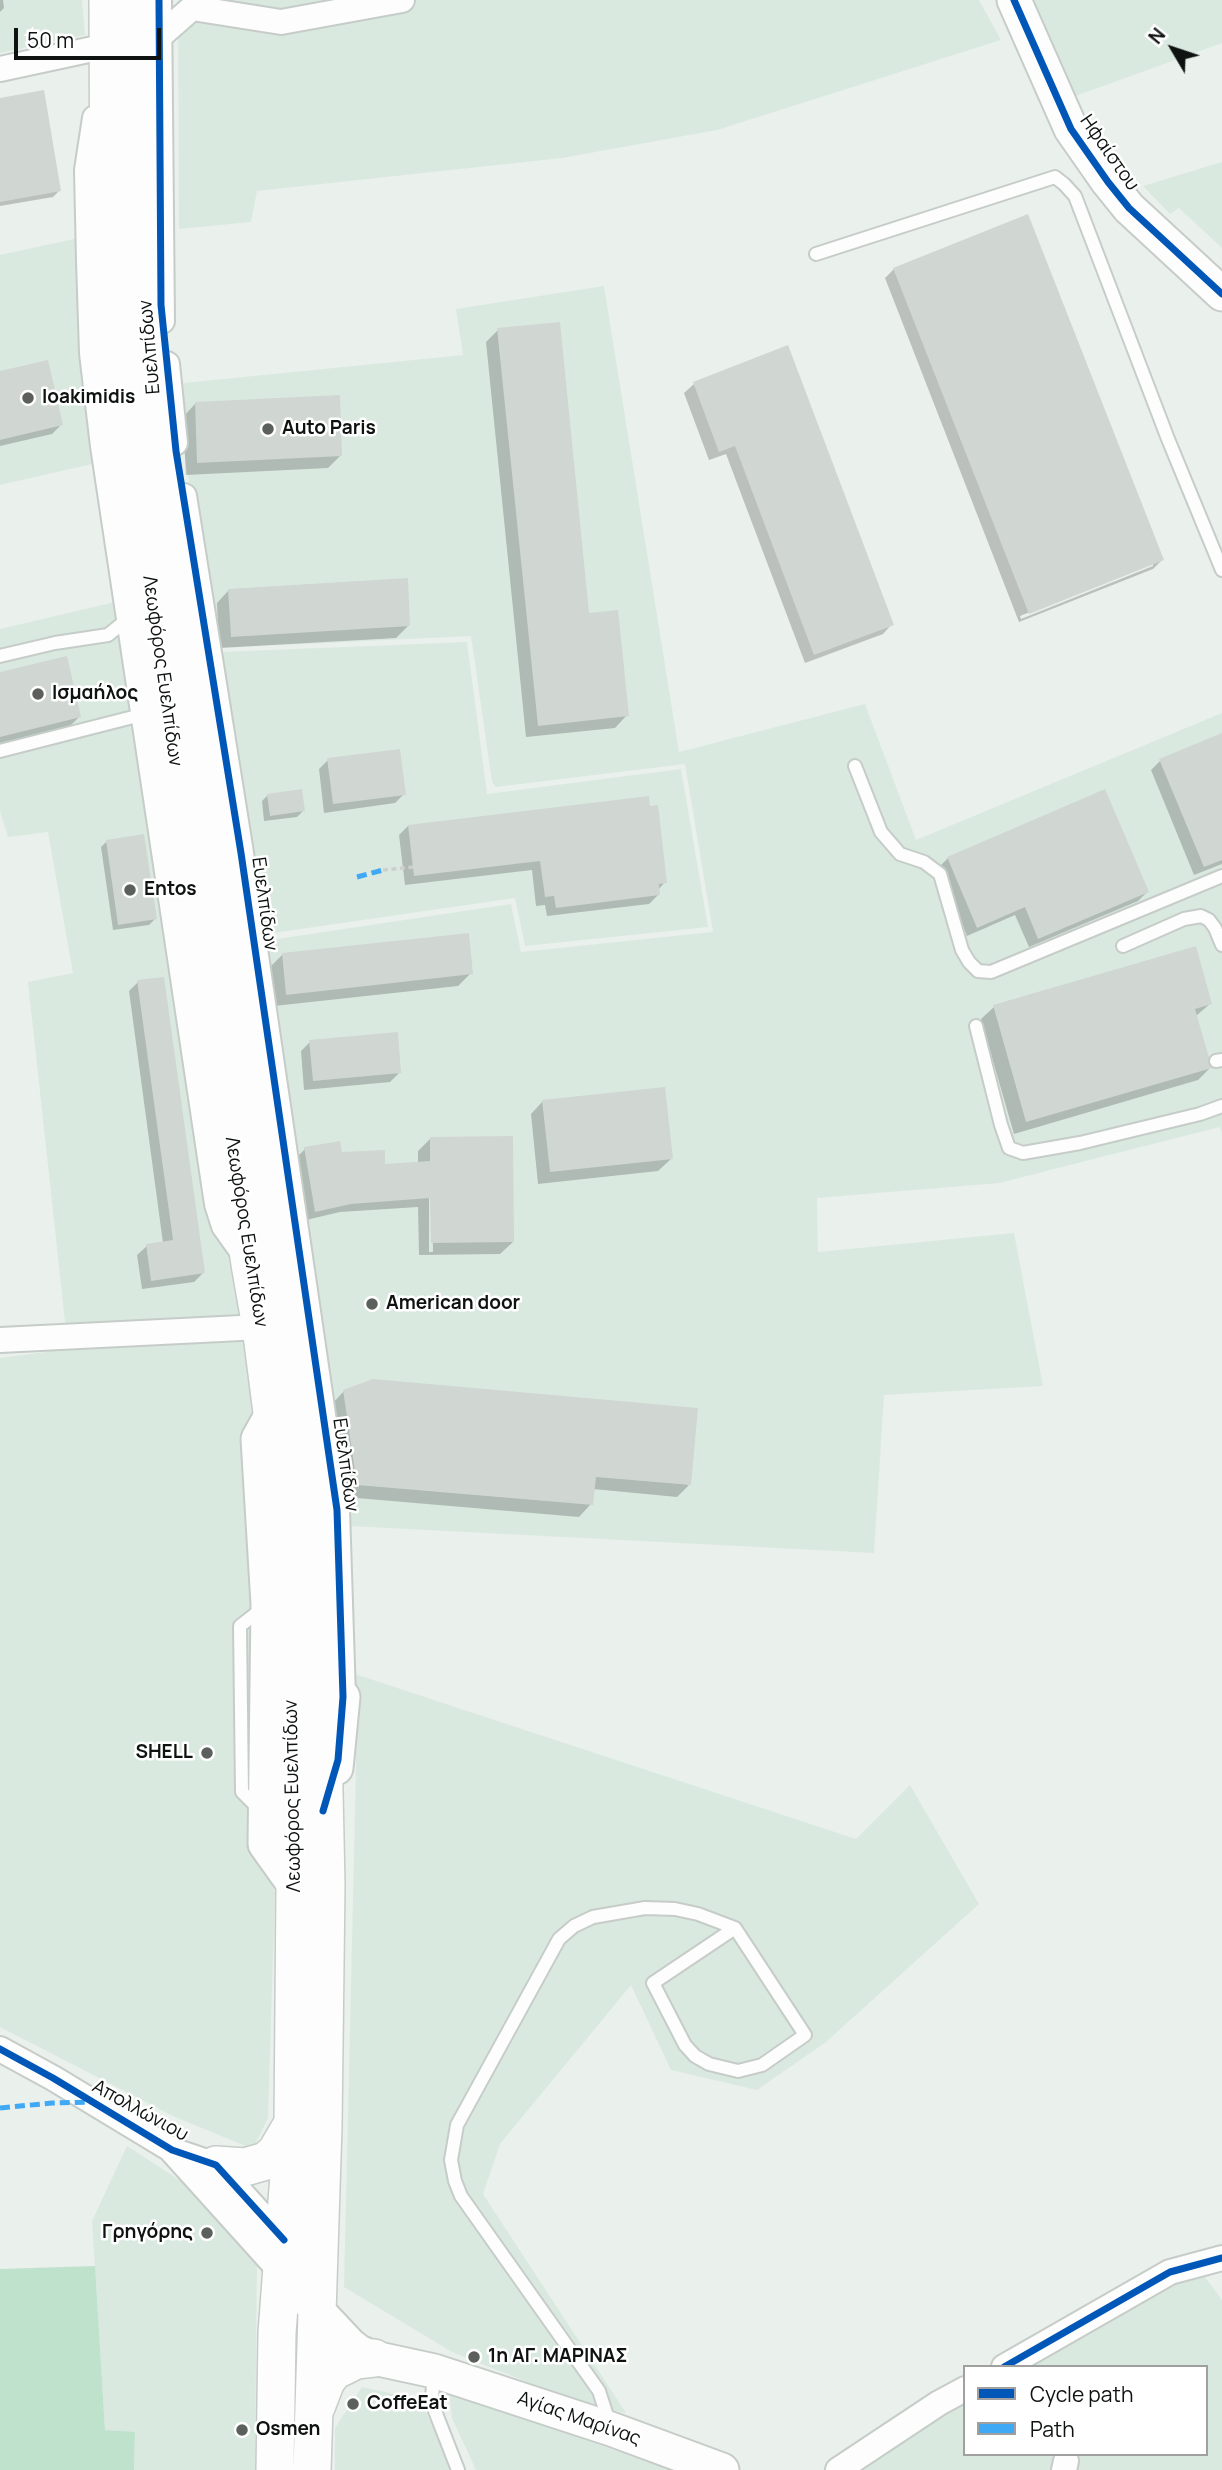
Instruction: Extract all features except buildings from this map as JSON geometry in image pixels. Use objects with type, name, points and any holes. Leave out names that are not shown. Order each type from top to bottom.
[{"type":"main road","name":"Λεωφόρος Ευελπίδων","points":[[108,0],[109,253],[142,615],[276,1255]]},
{"type":"main road","name":"Λεωφόρος Ευελπίδων","points":[[138,0],[139,251],[153,410],[184,548],[232,856],[276,1255],[288,1332],[326,1511],[333,1698],[323,1811],[326,1884],[323,2126],[300,2274],[277,2333],[275,2470]]},
{"type":"main road","name":"Λεωφόρος Ευελπίδων","points":[[288,1332],[273,1413],[285,1514],[280,1671],[295,1886],[293,2123],[300,2274],[313,2415],[312,2470]]},
{"type":"main road","points":[[216,2165],[245,2167],[266,2161],[276,2152],[293,2123]]},
{"type":"main road","points":[[313,2415],[323,2388],[334,2371],[356,2360],[374,2358]]},
{"type":"street","name":"Ευελπίδων","points":[[159,0],[161,304],[184,548]]},
{"type":"street","points":[[159,37],[196,4],[281,22],[402,0]]},
{"type":"street","name":"Ηφαίστου","points":[[1014,0],[1071,129],[1108,182],[1129,208],[1222,294]]},
{"type":"street","points":[[0,69],[107,46]]},
{"type":"street","points":[[0,1340],[288,1332],[276,1255],[224,1226],[217,1204],[145,715],[142,615]]},
{"type":"street","points":[[273,1413],[258,1439],[268,1604],[280,1671],[265,1844],[295,1886]]},
{"type":"street","name":"Απολλώνιου","points":[[0,2049],[172,2150],[216,2165],[300,2274]]},
{"type":"street","name":"Απολλώνιου","points":[[172,2150],[300,2274]]},
{"type":"street","points":[[1007,2365],[1170,2272],[1222,2258]]},
{"type":"street","name":"Αγίας Μαρίνας","points":[[300,2274],[350,2345],[359,2352],[374,2358],[434,2371],[611,2429],[722,2470]]},
{"type":"street","name":"Αγίας Μαρίνας","points":[[300,2274],[372,2334],[434,2371]]},
{"type":"street","points":[[838,2470],[963,2390]]},
{"type":"lane","points":[[816,254],[1055,177],[1064,184],[1075,196],[1168,439],[1222,570]]},
{"type":"lane","points":[[0,656],[55,643],[108,635],[142,615]]},
{"type":"lane","points":[[0,751],[145,715]]},
{"type":"lane","points":[[855,766],[881,831],[900,854],[924,862],[940,874],[962,950],[978,971],[991,972],[1222,876]]},
{"type":"lane","points":[[1123,946],[1184,919],[1201,916],[1209,920],[1215,928],[1222,945]]},
{"type":"lane","points":[[976,1026],[1009,1148],[1023,1153],[1080,1143],[1200,1114],[1222,1106]]},
{"type":"lane","points":[[266,1816],[242,1791],[240,1626],[268,1604]]},
{"type":"lane","points":[[611,2429],[599,2391],[461,2196],[451,2161],[454,2136],[464,2110],[559,1939],[574,1926],[593,1917],[645,1909],[675,1909],[698,1913],[734,1928],[805,2035],[762,2065],[738,2071],[709,2064],[695,2056],[685,2045],[653,1983],[734,1928]]},
{"type":"lane","points":[[434,2371],[432,2397],[435,2411],[458,2470]]},
{"type":"path","points":[[383,870],[413,867]]},
{"type":"shaded area","points":[[0,0],[82,0],[85,35],[0,53]]},
{"type":"shaded area","points":[[178,0],[979,0],[1001,40],[717,130],[562,158],[257,191],[251,222],[179,229]]},
{"type":"shaded area","points":[[1031,0],[1222,0],[1222,43],[1073,97]]},
{"type":"shaded area","points":[[1222,162],[1222,248],[1179,208],[1170,214],[1143,186]]},
{"type":"shaded area","points":[[83,237],[81,341],[92,464],[0,485],[0,255]]},
{"type":"shaded area","points":[[604,286],[679,752],[865,704],[916,840],[1222,713],[1222,1133],[1220,1127],[999,1183],[817,1198],[818,1252],[1014,1233],[1043,1386],[884,1395],[874,1553],[330,1525],[264,941],[511,904],[521,952],[713,932],[685,764],[496,787],[492,782],[471,636],[218,648],[184,452],[183,383],[463,355],[456,309]]},
{"type":"shaded area","points":[[119,601],[257,1404],[244,1434],[261,1613],[257,1853],[275,1892],[268,2118],[253,2149],[175,2117],[0,2027],[0,1358],[68,1349],[28,982],[73,973],[48,832],[8,837],[0,811],[0,629]]},
{"type":"shaded area","points":[[467,642],[487,794],[681,769],[708,927],[525,946],[515,898],[266,934],[222,652]]},
{"type":"shaded area","points":[[355,1674],[856,1839],[910,1785],[979,1904],[826,2042],[757,2090],[671,2070],[631,1985],[500,2144],[483,2194],[626,2413],[580,2403],[452,2352],[344,2287],[356,1770]]},
{"type":"shaded area","points":[[127,2146],[203,2195],[257,2256],[255,2470],[134,2470],[135,2433],[105,2430],[92,2221]]},
{"type":"shaded area","points":[[1202,2273],[1222,2300],[1222,2470],[860,2470],[963,2401],[963,2456],[1208,2456],[1208,2365],[1028,2365],[1079,2339],[1163,2287]]},
{"type":"shaded area","points":[[362,2387],[420,2400],[453,2470],[335,2470],[335,2428]]},
{"type":"shaded area","points":[[449,2392],[671,2470],[476,2470],[452,2418]]},
{"type":"green space","points":[[95,2266],[105,2430],[135,2432],[134,2470],[0,2470],[0,2269]]},
{"type":"marked path","points":[[357,877],[383,870]]},
{"type":"marked path","points":[[0,2108],[90,2102]]},
{"type":"cycle path","points":[[159,0],[161,305],[176,451],[241,853],[337,1510],[343,1697],[338,1760],[323,1811]]},
{"type":"cycle path","points":[[1014,0],[1071,129],[1108,182],[1129,208],[1222,294]]},
{"type":"cycle path","points":[[0,2049],[172,2150],[216,2165],[284,2240]]},
{"type":"cycle path","points":[[1007,2365],[1170,2272],[1222,2258]]},
{"type":"place","name":"Ioakimidis","points":[[28,398]]},
{"type":"place","name":"Auto Paris","points":[[268,429]]},
{"type":"place","name":"Ισμαήλος","points":[[38,694]]},
{"type":"place","name":"Entos","points":[[130,890]]},
{"type":"place","name":"American door","points":[[372,1304]]},
{"type":"place","name":"SHELL","points":[[207,1753]]},
{"type":"place","name":"Γρηγόρης","points":[[207,2233]]},
{"type":"place","name":"1η ΑΓ. ΜΑΡΙΝΑΣ","points":[[474,2357]]},
{"type":"place","name":"CoffeEat","points":[[353,2404]]},
{"type":"place","name":"Osmen","points":[[242,2430]]}]
